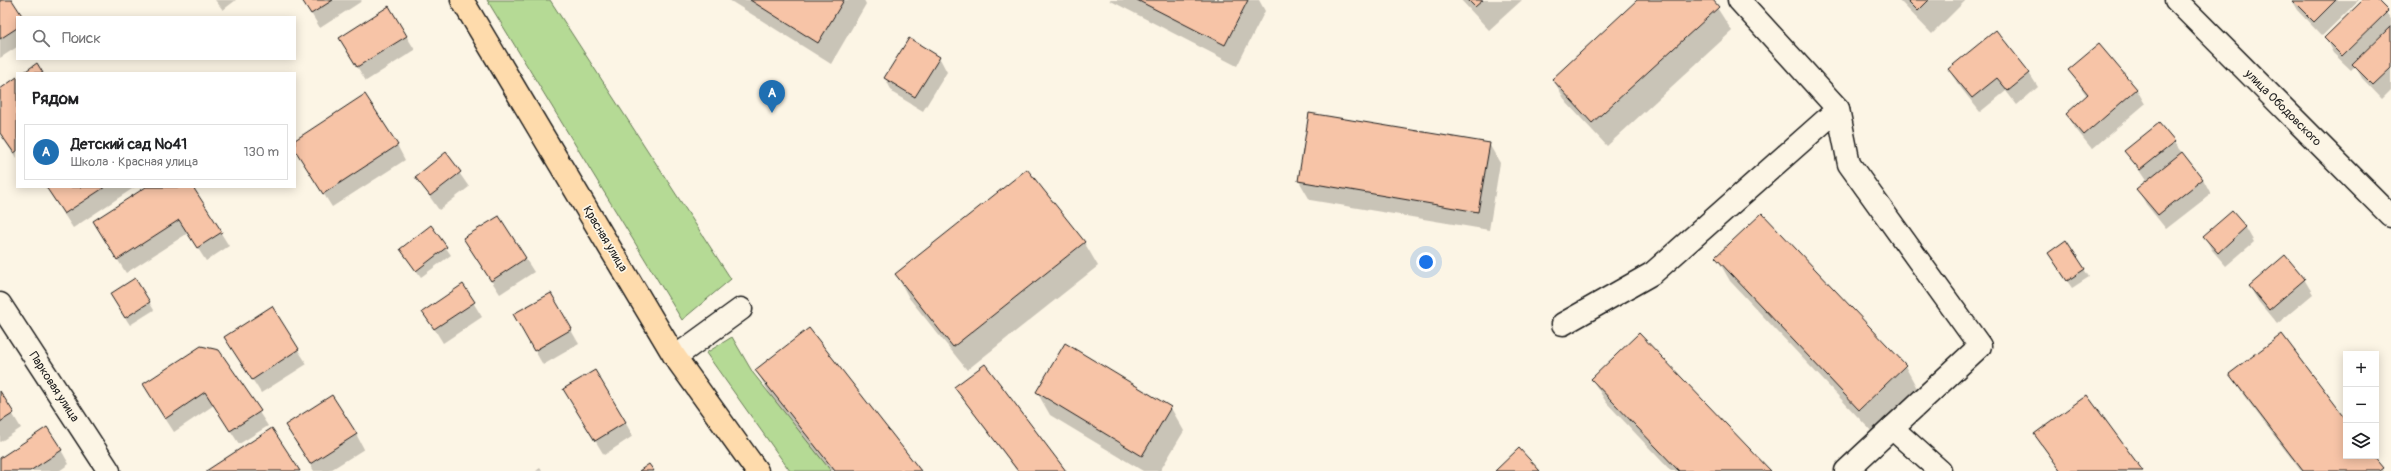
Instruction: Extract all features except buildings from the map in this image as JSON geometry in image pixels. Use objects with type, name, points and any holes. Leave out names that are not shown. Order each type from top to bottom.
[{"type":"main road","name":"Красная улица","points":[[462,0],[675,357],[757,471]]},
{"type":"street","points":[[1739,0],[1838,109],[1849,164],[1980,346],[1846,471]]},
{"type":"street","name":"улица Ободовского","points":[[2176,0],[2391,216]]},
{"type":"street","points":[[1563,324],[1653,273],[1838,109]]},
{"type":"street","name":"Парковая улица","points":[[0,304],[109,471]]},
{"type":"street","points":[[675,357],[741,309]]},
{"type":"street","points":[[1892,428],[1940,471]]},
{"type":"green space","points":[[487,0],[550,0],[731,279],[682,320]]},
{"type":"green space","points":[[732,337],[753,373],[831,471],[790,471],[706,353]]},
{"type":"place","name":"Детский сад №41","points":[[772,113]]}]
